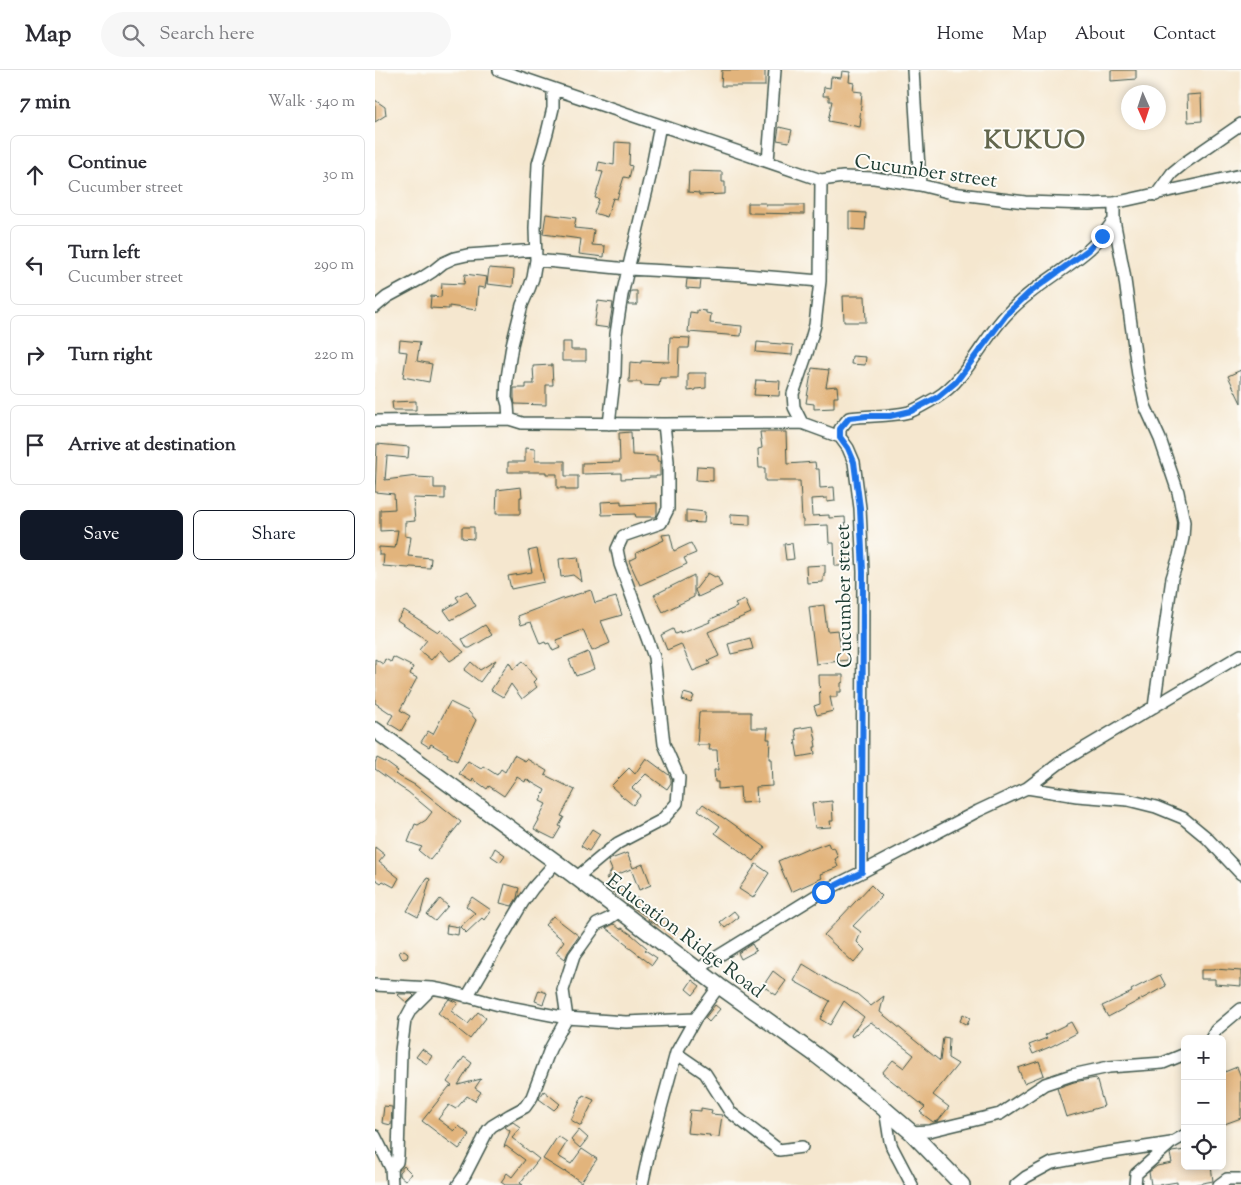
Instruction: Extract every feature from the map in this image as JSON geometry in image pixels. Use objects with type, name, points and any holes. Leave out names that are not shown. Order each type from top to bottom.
[{"type":"main road","name":"Education Ridge Road","points":[[375,730],[556,862],[719,986],[816,1055],[911,1132],[962,1185]]},
{"type":"street","points":[[499,70],[821,180],[820,281],[815,325],[793,394],[794,407],[802,423]]},
{"type":"street","points":[[768,161],[775,70]]},
{"type":"street","points":[[913,70],[920,185]]},
{"type":"street","points":[[509,419],[509,405],[506,398],[507,378],[512,345],[522,305],[533,278],[536,255],[535,228],[538,164],[553,108],[553,89]]},
{"type":"street","points":[[1156,194],[1172,173],[1241,124]]},
{"type":"street","points":[[609,424],[621,295],[661,125]]},
{"type":"street","name":"Cucumber street","points":[[821,180],[843,177],[866,178],[920,185],[952,193],[1025,202],[1114,203],[1241,175]]},
{"type":"street","points":[[1114,203],[1138,375],[1145,406],[1160,439],[1178,492],[1184,522],[1179,556],[1171,578],[1154,707]]},
{"type":"street","points":[[375,421],[509,419],[522,423],[802,423],[840,437],[840,429],[849,418],[890,416],[911,411],[938,397],[956,382],[1006,315],[1029,293],[1088,250],[1115,220]]},
{"type":"street","points":[[375,307],[387,297],[422,278],[443,263],[454,258],[476,254],[536,255],[628,269],[820,281]]},
{"type":"street","points":[[576,878],[618,843],[662,820],[677,803],[679,778],[664,744],[654,657],[620,564],[617,549],[623,536],[661,523],[668,509],[668,461],[664,424]]},
{"type":"street","name":"Cucumber street","points":[[840,437],[848,448],[854,462],[860,508],[862,553],[862,872]]},
{"type":"street","points":[[699,970],[707,963],[823,892],[978,811],[1027,788],[1061,762],[1238,657],[1241,644]]},
{"type":"street","points":[[1027,788],[1077,796],[1128,800],[1156,806],[1183,818],[1206,837],[1241,874]]},
{"type":"street","points":[[467,997],[523,902],[556,862]]},
{"type":"street","points":[[458,1185],[488,1130],[525,1106],[532,1097],[550,1049],[567,1018],[563,990],[574,956],[597,924],[620,911]]},
{"type":"street","points":[[375,985],[432,988],[499,1005],[567,1018],[626,1022],[695,1019]]},
{"type":"street","points":[[642,1185],[676,1053],[695,1019],[719,986]]},
{"type":"street","points":[[391,1168],[397,1162],[399,1155],[401,1052],[405,1020],[411,1009],[432,988]]},
{"type":"street","points":[[1213,1035],[1215,1030],[1241,1009]]},
{"type":"street","points":[[676,1053],[705,1073],[730,1112],[779,1150],[802,1147]]},
{"type":"street","points":[[911,1132],[929,1131],[1000,1114],[1045,1084],[1072,1075],[1109,1067],[1163,1063],[1181,1056]]},
{"type":"street","points":[[885,1109],[890,1142],[911,1185]]},
{"type":"street","points":[[375,1136],[391,1168],[392,1185]]},
{"type":"street","points":[[1135,1185],[1137,1174],[1181,1138]]},
{"type":"street","points":[[1016,1185],[1025,1177],[1052,1163],[1171,1144]]},
{"type":"street","points":[[1219,1185],[1227,1179],[1241,1179]]},
{"type":"building","points":[[722,70],[765,70],[765,86],[721,86]]},
{"type":"building","points":[[1111,70],[1136,70],[1136,79],[1111,81]]},
{"type":"building","points":[[842,71],[850,72],[849,82],[854,83],[853,91],[862,92],[860,127],[828,121],[832,101],[829,101],[829,96],[823,96],[824,87],[830,88],[831,77],[841,78]]},
{"type":"building","points":[[1201,94],[1202,121],[1188,122],[1187,95]]},
{"type":"building","points":[[375,100],[385,107],[386,115],[375,122]]},
{"type":"building","points":[[779,127],[792,130],[789,142],[777,140]]},
{"type":"building","points":[[615,142],[630,143],[629,165],[632,166],[629,178],[624,177],[617,199],[613,198],[607,217],[594,213],[599,199],[595,198],[603,172],[597,171],[599,162],[614,165]]},
{"type":"building","points":[[689,171],[722,172],[722,182],[725,182],[725,194],[699,195],[699,193],[688,192]]},
{"type":"building","points":[[748,203],[804,205],[804,214],[748,213]]},
{"type":"building","points":[[849,212],[866,213],[865,230],[849,229]]},
{"type":"building","points":[[546,214],[576,218],[574,228],[594,230],[592,245],[605,246],[604,257],[579,254],[581,239],[543,234]]},
{"type":"building","points":[[489,268],[514,270],[513,287],[487,284]]},
{"type":"building","points":[[465,274],[487,277],[485,288],[478,287],[476,310],[449,306],[449,309],[430,308],[431,296],[441,297],[442,283],[464,284]]},
{"type":"building","points":[[687,279],[701,280],[700,289],[686,288]]},
{"type":"building","points":[[631,291],[637,291],[637,305],[628,305]]},
{"type":"building","points":[[843,296],[865,296],[866,322],[844,322]]},
{"type":"building","points":[[598,301],[613,303],[609,328],[594,326]]},
{"type":"building","points":[[697,310],[706,311],[706,313],[711,314],[710,323],[742,326],[741,336],[688,332],[690,312],[697,313]]},
{"type":"building","points":[[670,337],[690,338],[689,348],[679,348],[678,378],[660,378],[659,386],[641,385],[641,382],[629,382],[630,362],[669,362]]},
{"type":"building","points":[[400,340],[420,342],[417,361],[432,364],[429,382],[403,377],[407,352],[399,351]]},
{"type":"building","points":[[562,342],[571,342],[571,350],[586,350],[586,361],[562,361]]},
{"type":"building","points":[[757,342],[793,345],[792,355],[756,352]]},
{"type":"building","points":[[852,356],[866,357],[865,365],[851,364]]},
{"type":"building","points":[[552,365],[553,385],[546,385],[546,405],[515,404],[514,388],[526,388],[526,384],[534,384],[533,366]]},
{"type":"building","points":[[812,368],[829,370],[826,387],[837,386],[838,397],[834,397],[834,408],[814,409],[814,404],[806,403]]},
{"type":"building","points":[[1241,370],[1241,403],[1228,376]]},
{"type":"building","points":[[688,373],[706,373],[706,388],[688,391]]},
{"type":"building","points":[[756,380],[780,381],[779,396],[754,395]]},
{"type":"building","points":[[416,401],[416,410],[393,410],[392,402]]},
{"type":"building","points":[[631,432],[632,455],[657,456],[657,461],[660,461],[660,476],[621,479],[621,473],[582,474],[582,463],[620,462],[619,433]]},
{"type":"building","points":[[760,432],[786,432],[787,464],[815,462],[816,469],[819,469],[820,488],[834,487],[835,501],[827,502],[827,498],[811,499],[812,516],[829,515],[829,518],[845,517],[848,566],[835,566],[834,543],[829,543],[828,525],[803,526],[800,481],[765,481],[765,468],[759,468],[758,449],[762,448]]},
{"type":"building","points":[[377,444],[409,447],[408,458],[387,456],[385,480],[417,476],[434,478],[434,488],[445,488],[445,499],[413,498],[415,521],[405,522],[405,536],[411,537],[408,556],[431,558],[430,568],[383,566],[384,555],[379,555],[379,547],[395,548],[398,530],[380,531],[380,510],[395,509],[394,494],[375,492]]},
{"type":"building","points":[[525,448],[535,449],[535,461],[565,461],[565,476],[578,476],[578,490],[557,488],[557,474],[546,474],[546,472],[508,472],[508,462],[525,462]]},
{"type":"building","points":[[697,466],[713,467],[713,481],[696,480]]},
{"type":"building","points":[[521,487],[520,514],[496,514],[497,490]]},
{"type":"building","points":[[621,501],[621,505],[657,503],[656,517],[636,517],[635,514],[602,515],[601,502]]},
{"type":"building","points":[[686,510],[705,512],[704,523],[686,522]]},
{"type":"building","points":[[731,514],[750,515],[750,525],[731,524]]},
{"type":"building","points":[[462,527],[474,527],[474,539],[462,538]]},
{"type":"building","points":[[670,534],[674,551],[691,543],[696,553],[684,558],[687,564],[640,585],[629,561],[637,557],[636,553],[664,540],[662,535]]},
{"type":"building","points":[[792,543],[794,559],[786,560],[784,544]]},
{"type":"building","points":[[537,549],[544,582],[511,589],[508,576],[532,572],[528,551]]},
{"type":"building","points":[[578,557],[582,582],[573,575],[561,577],[559,559]]},
{"type":"building","points":[[825,565],[823,582],[807,583],[806,566]]},
{"type":"building","points":[[708,573],[715,577],[717,576],[722,586],[698,597],[695,590]]},
{"type":"building","points":[[694,575],[694,597],[663,612],[654,595]]},
{"type":"building","points":[[591,590],[595,603],[616,597],[622,615],[601,621],[610,643],[592,651],[583,630],[556,640],[560,648],[553,651],[549,643],[540,644],[531,622],[521,625],[518,616]]},
{"type":"building","points":[[467,591],[476,606],[451,620],[444,610],[459,601],[456,597]]},
{"type":"building","points":[[745,600],[751,613],[708,632],[719,656],[708,661],[710,664],[693,671],[681,644],[667,650],[661,635],[673,629],[675,634],[680,632],[680,634],[710,622],[709,620],[737,607],[735,604]]},
{"type":"building","points":[[824,605],[827,631],[838,630],[841,650],[847,649],[848,660],[816,664],[809,607]]},
{"type":"building","points":[[404,610],[438,632],[440,630],[464,652],[450,661],[440,650],[431,660],[419,650],[427,640],[397,620]]},
{"type":"building","points":[[485,625],[492,635],[467,648],[462,639]]},
{"type":"building","points":[[750,638],[753,649],[731,654],[728,644]]},
{"type":"building","points":[[588,652],[594,669],[576,676],[569,660]]},
{"type":"building","points":[[393,657],[413,667],[410,674],[417,678],[400,710],[410,716],[401,731],[388,723],[393,715],[375,703],[375,659],[383,664],[385,659],[391,662]]},
{"type":"building","points":[[496,660],[480,682],[464,670],[471,662],[480,670]]},
{"type":"building","points":[[523,661],[536,679],[533,682],[537,687],[522,699],[511,684],[503,697],[491,690],[509,662],[513,669]]},
{"type":"building","points":[[819,675],[843,675],[843,682],[841,683],[841,692],[837,692],[837,697],[830,697],[833,711],[817,715],[814,706],[820,704]]},
{"type":"building","points":[[684,693],[694,696],[691,703],[682,700]]},
{"type":"building","points":[[450,702],[468,711],[476,720],[457,761],[431,744],[429,747],[421,742],[428,731],[433,734]]},
{"type":"building","points":[[699,712],[751,712],[751,728],[768,728],[767,739],[770,739],[769,759],[771,759],[772,786],[756,787],[757,802],[741,803],[740,787],[718,789],[714,770],[718,770],[717,750],[709,750],[710,745],[697,745]]},
{"type":"building","points":[[813,726],[816,740],[815,754],[798,757],[795,729]]},
{"type":"building","points":[[514,755],[525,761],[527,759],[547,771],[545,775],[575,790],[561,816],[564,817],[559,826],[561,827],[554,839],[534,829],[546,804],[540,801],[545,790],[526,779],[525,782],[517,777],[504,796],[489,786],[487,789],[473,779],[472,782],[459,774],[468,761],[481,769],[483,766],[497,775],[501,769],[505,772]]},
{"type":"building","points":[[377,758],[398,771],[395,774],[415,785],[461,822],[430,860],[419,851],[422,847],[408,842],[415,824],[418,825],[426,820],[432,812],[408,792],[375,769]]},
{"type":"building","points":[[646,758],[669,775],[671,783],[667,789],[646,774],[632,788],[641,795],[633,805],[611,786],[629,768],[635,774]]},
{"type":"building","points":[[832,801],[833,821],[830,821],[831,827],[815,828],[812,803]]},
{"type":"building","points":[[703,804],[765,847],[754,861],[715,833],[720,826],[698,810]]},
{"type":"building","points":[[592,829],[600,834],[589,851],[581,846]]},
{"type":"building","points":[[828,843],[830,848],[834,847],[838,857],[835,859],[838,867],[820,874],[822,878],[791,892],[778,861],[808,848],[809,850]]},
{"type":"building","points":[[375,847],[385,855],[379,862],[399,878],[394,887],[375,879]]},
{"type":"building","points":[[495,848],[505,855],[500,862],[491,856]]},
{"type":"building","points":[[627,853],[633,868],[643,864],[651,885],[639,890],[631,869],[606,879],[612,870],[608,861]]},
{"type":"building","points":[[756,864],[769,873],[753,898],[739,889]]},
{"type":"building","points":[[427,878],[430,879],[418,917],[407,911]]},
{"type":"building","points":[[613,883],[679,929],[674,935],[662,926],[648,920],[649,918],[609,890]]},
{"type":"building","points":[[505,884],[519,888],[517,898],[512,906],[500,903]]},
{"type":"building","points":[[871,885],[882,896],[853,926],[861,932],[857,942],[865,950],[854,963],[824,935]]},
{"type":"building","points":[[472,897],[491,910],[484,920],[482,918],[466,933],[460,927],[475,913],[466,906]]},
{"type":"building","points":[[440,899],[448,906],[435,921],[427,915]]},
{"type":"building","points":[[734,911],[739,917],[725,928],[720,922]]},
{"type":"building","points":[[553,916],[579,936],[565,959],[556,952],[564,941],[545,925]]},
{"type":"building","points":[[614,924],[632,935],[647,948],[645,950],[657,958],[652,965],[606,928]]},
{"type":"building","points":[[447,925],[459,927],[458,935],[446,933]]},
{"type":"building","points":[[752,944],[756,951],[741,959],[738,953]]},
{"type":"building","points":[[404,950],[408,955],[407,958],[403,959],[399,952]]},
{"type":"building","points":[[803,964],[834,983],[857,994],[871,1006],[884,996],[880,1012],[940,1061],[943,1037],[949,1038],[948,1058],[958,1064],[933,1095],[949,1107],[938,1121],[933,1122],[920,1112],[925,1107],[882,1073],[893,1060],[904,1068],[914,1055],[871,1022],[852,1037],[851,1035],[864,1017],[844,1001],[830,1025],[820,1019],[830,1001],[794,981]]},
{"type":"building","points":[[1201,970],[1241,971],[1241,986],[1215,984],[1215,979],[1201,979]]},
{"type":"building","points":[[773,971],[786,981],[776,995],[763,986]]},
{"type":"building","points":[[1160,975],[1166,986],[1108,1017],[1102,1006],[1132,992],[1131,990]]},
{"type":"building","points":[[692,980],[700,986],[693,995],[686,989]]},
{"type":"building","points":[[539,990],[547,993],[543,1004],[535,1001]]},
{"type":"building","points":[[399,994],[412,994],[414,996],[407,1003]]},
{"type":"building","points":[[449,999],[458,1003],[451,1011],[468,1024],[478,1012],[486,1018],[470,1039],[438,1013]]},
{"type":"building","points":[[715,1005],[720,1009],[709,1022],[705,1018]]},
{"type":"building","points":[[963,1014],[970,1018],[967,1025],[960,1021]]},
{"type":"building","points":[[1071,1022],[1077,1033],[1033,1054],[1029,1045],[1047,1038],[1045,1035]]},
{"type":"building","points":[[422,1049],[432,1056],[427,1064],[416,1057]]},
{"type":"building","points":[[464,1057],[472,1063],[458,1085],[481,1079],[475,1088],[481,1092],[475,1101],[467,1096],[456,1109],[449,1105],[438,1119],[454,1131],[459,1126],[470,1135],[459,1149],[422,1121],[449,1087],[452,1086],[447,1082]]},
{"type":"building","points":[[1039,1061],[1044,1075],[1024,1083],[1018,1068]]},
{"type":"building","points":[[1237,1067],[1241,1077],[1241,1118],[1226,1124],[1226,1080],[1226,1071]]},
{"type":"building","points":[[1096,1078],[1104,1106],[1066,1117],[1057,1088],[1074,1082]]},
{"type":"building","points":[[544,1091],[560,1104],[554,1110],[539,1099]]},
{"type":"building","points":[[583,1095],[594,1100],[581,1126],[571,1120]]},
{"type":"building","points":[[384,1106],[392,1107],[391,1125],[382,1123]]},
{"type":"building","points":[[701,1108],[712,1110],[711,1114],[722,1115],[719,1137],[687,1133],[690,1110],[701,1111]]},
{"type":"building","points":[[513,1122],[521,1128],[512,1138],[539,1159],[520,1183],[523,1185],[505,1185],[501,1182],[507,1173],[512,1177],[525,1160],[506,1146],[504,1147],[510,1131],[505,1127]]},
{"type":"building","points":[[579,1130],[588,1138],[580,1148],[571,1140]]},
{"type":"building","points":[[558,1136],[567,1142],[558,1156],[571,1164],[582,1149],[597,1159],[581,1182],[543,1159]]},
{"type":"building","points":[[1181,1151],[1181,1170],[1212,1170],[1213,1181],[1192,1185],[1177,1185],[1177,1182],[1151,1185],[1149,1172],[1157,1166],[1172,1163],[1170,1154]]},
{"type":"building","points":[[404,1166],[412,1174],[405,1180],[399,1175]]},
{"type":"district","name":"KUKUO","points":[[1035,139]]},
{"type":"route","points":[[823,892],[862,872],[863,572],[860,508],[854,462],[848,448],[840,437],[840,429],[849,418],[890,416],[911,411],[938,397],[956,382],[1006,315],[1029,293],[1088,250],[1102,236]]}]
